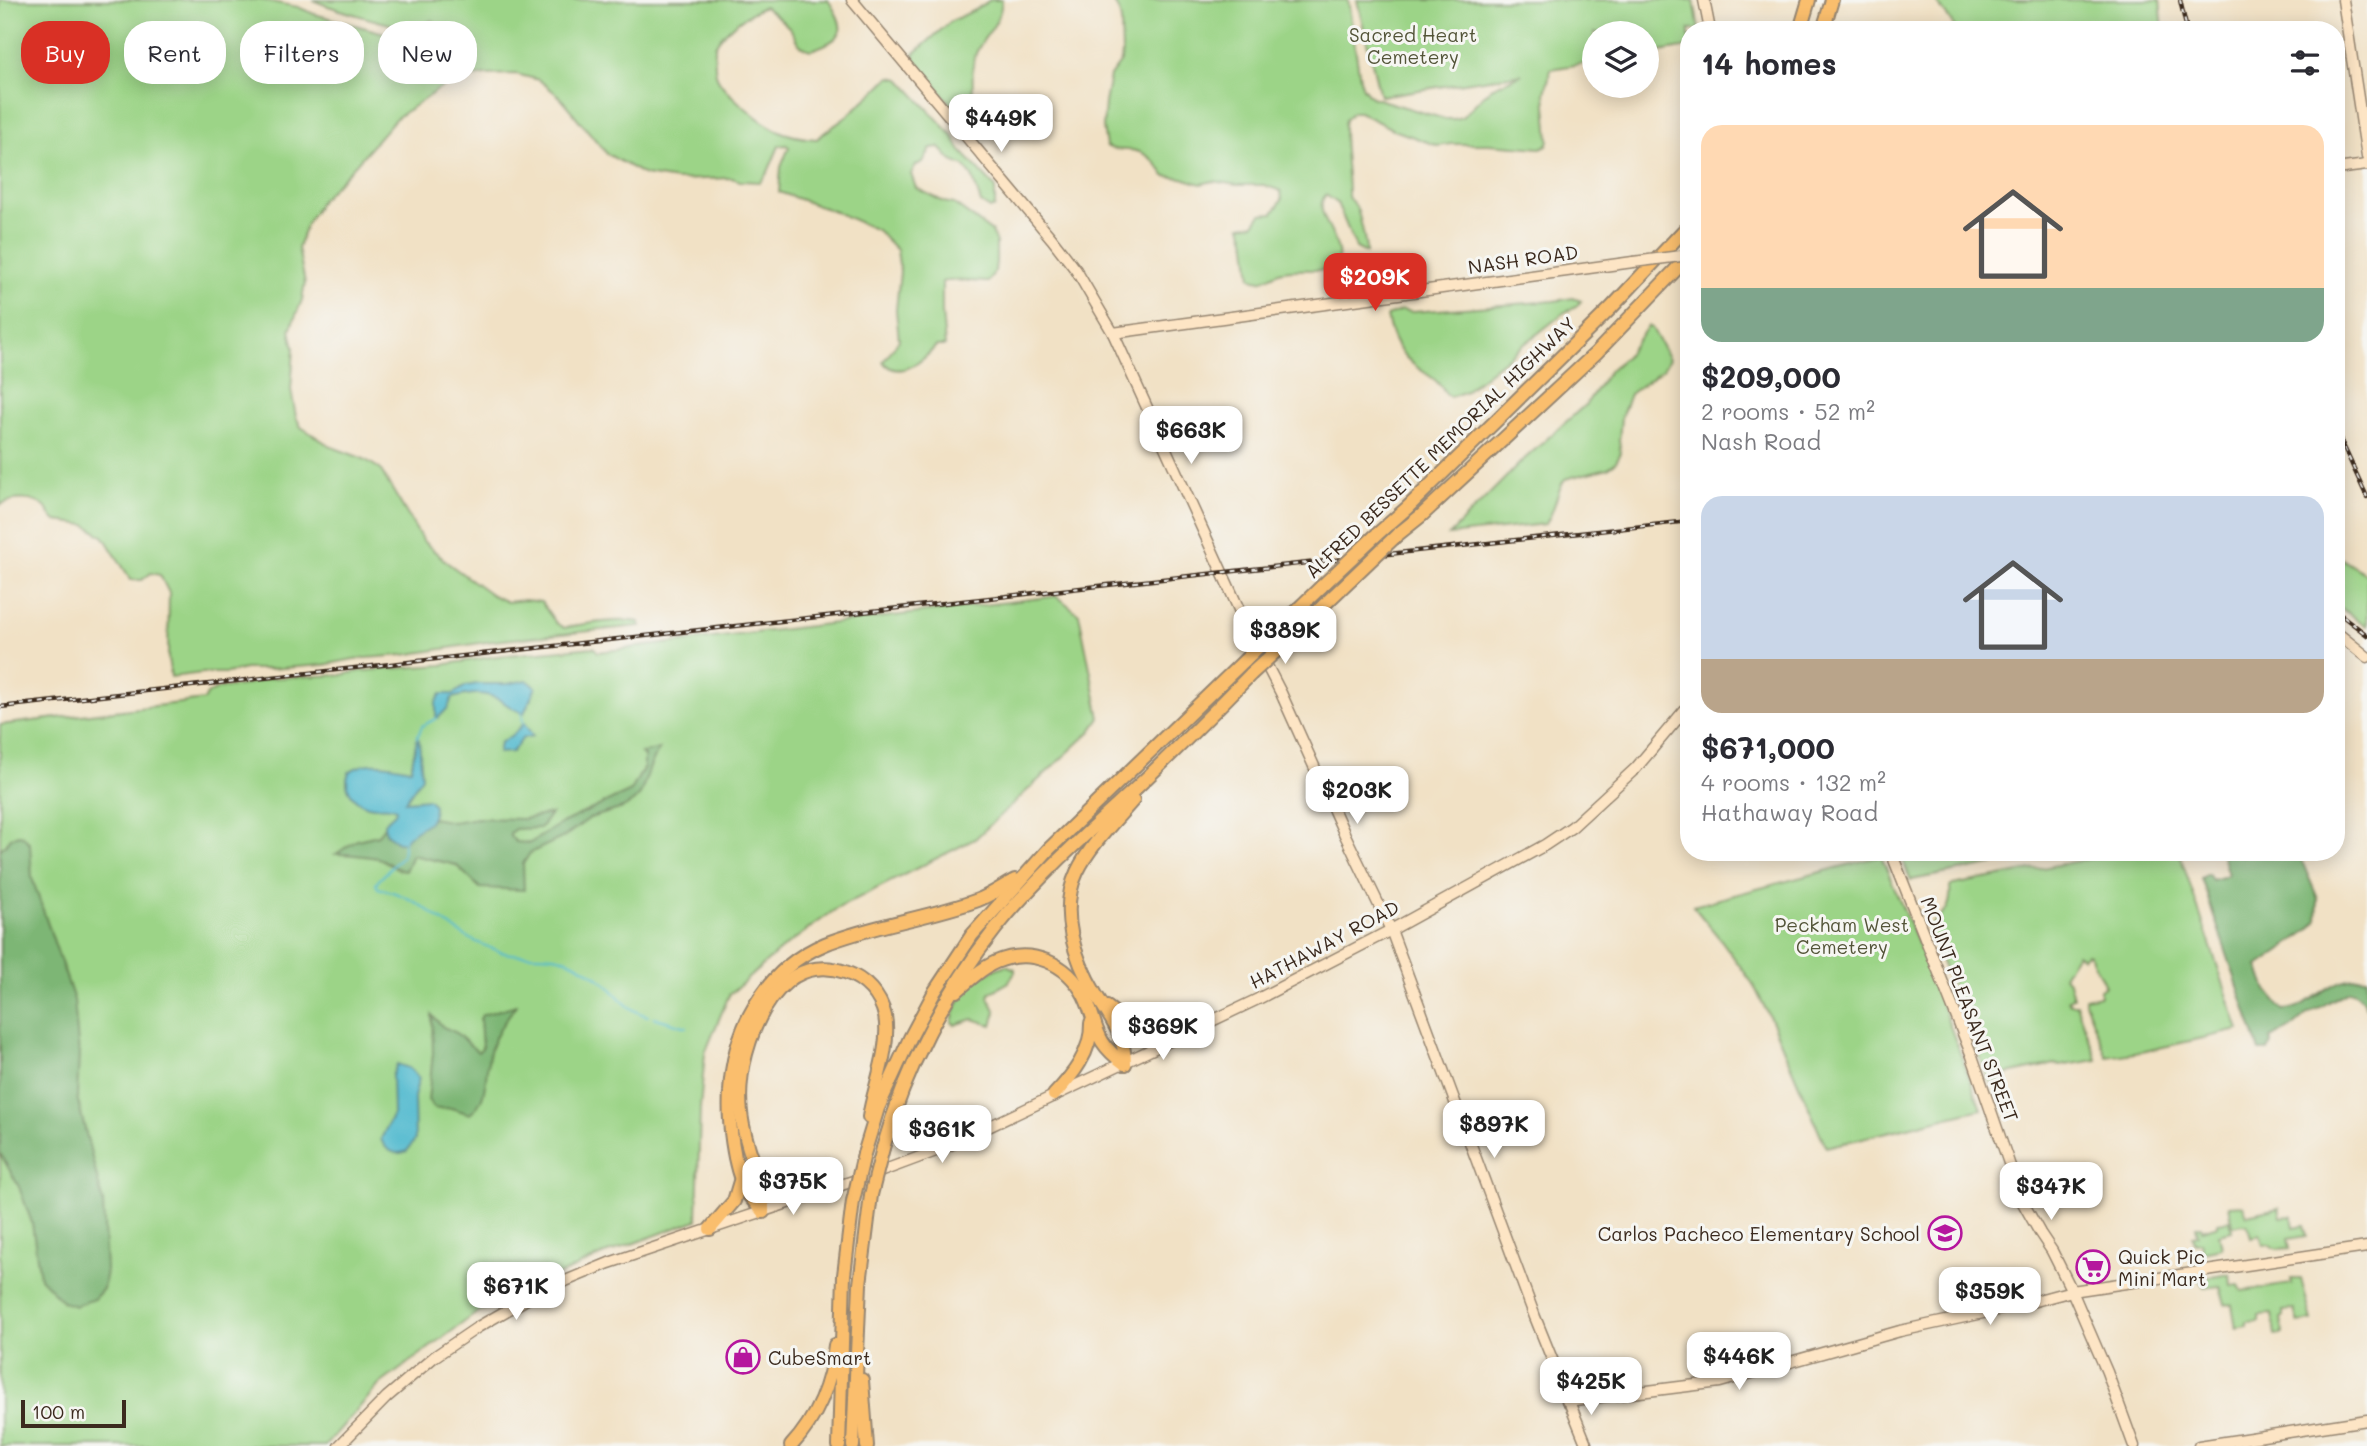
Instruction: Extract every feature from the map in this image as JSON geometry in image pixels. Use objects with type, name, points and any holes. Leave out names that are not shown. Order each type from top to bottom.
[{"type":"highway","points":[[1803,21],[1810,0]]},
{"type":"highway","points":[[1826,21],[1832,0]]},
{"type":"highway","name":"ALFRED BESSETTE MEMORIAL HIGHWAY","points":[[839,1446],[844,1275],[853,1202],[865,1151],[878,1108],[895,1069],[935,991],[977,929],[1024,874],[1417,498],[1611,308],[1680,235]]},
{"type":"highway","name":"ALFRED BESSETTE MEMORIAL HIGHWAY","points":[[853,1446],[859,1289],[872,1195],[883,1148],[905,1084],[948,998],[985,943],[1024,895],[1081,838],[1172,754],[1251,674],[1397,535],[1591,358],[1680,265]]},
{"type":"highway","points":[[1125,1064],[1121,1037],[1082,967],[1072,939],[1070,902],[1074,879],[1096,843],[1172,754]]},
{"type":"highway","points":[[762,1212],[747,1192],[741,1177],[730,1112],[733,1067],[739,1038],[748,1017],[771,982],[798,958],[826,944],[977,900],[1024,874]]},
{"type":"highway","points":[[948,998],[995,962],[1019,956],[1049,961],[1072,978],[1083,994],[1104,1045],[1125,1064]]},
{"type":"highway","points":[[762,1212],[763,1196],[742,1123],[740,1091],[743,1067],[754,1028],[770,1001],[796,975],[815,969],[843,971],[858,978],[877,997],[885,1016],[884,1046],[865,1151]]},
{"type":"highway","points":[[1096,994],[1109,1009],[1138,1026],[1161,1032],[1188,1033]]},
{"type":"highway","points":[[1054,1095],[1073,1074],[1084,1055],[1091,1029],[1090,1012]]},
{"type":"highway","points":[[753,1160],[780,1183],[814,1194]]},
{"type":"highway","points":[[709,1229],[734,1201],[741,1177]]},
{"type":"highway","points":[[791,1446],[813,1416],[828,1381],[844,1275]]},
{"type":"highway","points":[[859,1289],[867,1446]]},
{"type":"main road","points":[[852,0],[1076,270],[1113,333],[1247,626],[1391,930],[1567,1401],[1587,1446]]},
{"type":"main road","points":[[1704,0],[1708,21]]},
{"type":"main road","points":[[2343,0],[2367,157]]},
{"type":"main road","points":[[2345,168],[2367,165]]},
{"type":"main road","name":"NASH ROAD","points":[[1113,333],[1680,257]]},
{"type":"main road","points":[[2345,639],[2367,657]]},
{"type":"main road","name":"HATHAWAY ROAD","points":[[340,1446],[394,1389],[451,1345],[488,1320],[540,1292],[585,1272],[944,1148],[1125,1064],[1391,930],[1545,845],[1572,827],[1626,779],[1680,716]]},
{"type":"main road","name":"MOUNT PLEASANT STREET","points":[[1895,861],[1975,1065],[2022,1200],[2072,1291],[2107,1372],[2134,1446]]},
{"type":"main road","points":[[1567,1401],[1720,1382],[1900,1331],[2072,1291],[2367,1247]]},
{"type":"main road","points":[[2199,1446],[2367,1420]]},
{"type":"green space","points":[[0,0],[261,0],[298,7],[340,21],[240,21],[240,84],[364,84],[364,28],[378,31],[378,84],[450,84],[395,119],[321,200],[306,225],[298,248],[305,283],[302,300],[290,330],[294,348],[291,390],[296,417],[301,427],[332,447],[364,459],[380,469],[423,541],[492,595],[507,602],[541,602],[556,623],[564,628],[622,621],[639,622],[641,626],[493,641],[324,665],[245,669],[171,677],[168,659],[169,593],[160,575],[151,573],[142,580],[131,580],[104,537],[86,525],[56,521],[45,507],[35,501],[11,501],[0,505]]},
{"type":"green space","points":[[313,0],[828,0],[839,19],[840,32],[831,42],[811,50],[799,44],[790,28],[764,7],[736,23],[723,34],[715,46],[715,68],[719,80],[741,104],[769,125],[790,135],[817,139],[888,79],[900,79],[953,136],[961,151],[995,187],[995,207],[990,209],[981,203],[972,176],[964,166],[952,161],[939,147],[931,148],[923,162],[916,165],[911,174],[916,188],[954,204],[992,232],[996,243],[995,271],[988,282],[942,282],[945,346],[936,346],[925,357],[904,369],[890,367],[883,362],[899,340],[896,310],[900,272],[897,250],[877,230],[779,192],[781,167],[789,147],[779,146],[768,172],[760,182],[732,178],[676,180],[645,175],[607,154],[559,96],[539,80],[516,74],[477,76],[477,21],[378,21]]},
{"type":"green space","points":[[990,0],[1002,0],[998,18],[974,59],[972,98],[970,102],[953,107],[915,60],[914,54],[951,21]]},
{"type":"green space","name":"Sacred Heart Cemetery","points":[[1112,0],[1348,0],[1360,79],[1363,88],[1371,97],[1445,119],[1454,119],[1462,117],[1491,88],[1522,74],[1380,96],[1357,0],[1694,0],[1698,21],[1680,21],[1680,48],[1659,52],[1659,21],[1582,21],[1582,64],[1551,69],[1545,93],[1549,140],[1547,145],[1541,148],[1489,144],[1438,146],[1394,130],[1359,112],[1352,112],[1344,125],[1348,197],[1357,210],[1366,253],[1356,248],[1337,203],[1326,195],[1322,203],[1323,213],[1337,245],[1335,264],[1325,270],[1283,271],[1259,281],[1251,278],[1247,245],[1241,226],[1254,224],[1261,214],[1273,213],[1282,200],[1281,191],[1264,185],[1237,185],[1213,181],[1201,184],[1165,176],[1145,155],[1106,146],[1103,128],[1105,103],[1110,76],[1121,61],[1119,11]]},
{"type":"green space","points":[[1935,0],[2160,0],[2162,21],[1950,21]]},
{"type":"green space","points":[[1573,298],[1581,301],[1576,307],[1565,312],[1464,392],[1450,397],[1401,351],[1391,332],[1387,316],[1402,310],[1412,312]]},
{"type":"green space","points":[[1648,326],[1652,328],[1669,359],[1663,369],[1630,394],[1621,418],[1621,453],[1615,463],[1608,468],[1565,479],[1545,524],[1449,535],[1520,463],[1586,404],[1609,371],[1626,356]]},
{"type":"green space","points":[[2345,561],[2367,575],[2367,626],[2345,611]]},
{"type":"green space","points":[[1057,596],[1079,614],[1100,718],[1091,731],[975,839],[836,909],[780,950],[729,995],[705,1053],[700,1108],[697,1220],[605,1254],[478,1312],[380,1384],[325,1446],[0,1446],[0,725],[204,700],[207,694],[220,688],[270,678],[341,675],[594,647],[598,652]]},
{"type":"green space","points":[[660,749],[653,759],[640,795],[633,802],[623,808],[590,818],[564,837],[530,853],[523,864],[524,890],[480,888],[456,865],[412,855],[405,871],[378,858],[336,854],[357,840],[378,835],[384,827],[387,834],[407,837],[433,818],[453,822],[477,818],[522,819],[551,814],[540,828],[515,829],[510,833],[516,842],[530,843],[562,823],[631,791],[644,767],[644,756],[641,753]]},
{"type":"green space","points":[[19,835],[30,844],[32,878],[74,1000],[79,1055],[77,1097],[103,1202],[106,1270],[103,1289],[94,1299],[75,1306],[63,1302],[40,1278],[32,1223],[19,1187],[0,1153],[0,850],[12,837]]},
{"type":"green space","name":"Peckham West Cemetery","points":[[1862,861],[1883,861],[1934,983],[1981,1109],[1826,1147],[1753,984],[1693,906]]},
{"type":"green space","points":[[1903,861],[2011,861],[1911,880]]},
{"type":"green space","points":[[2078,861],[2182,861],[2239,1030],[2107,1057],[2085,1002],[2085,998],[2100,995],[2100,989],[2105,986],[2090,955],[2087,954],[2083,958],[2077,954],[2063,976],[2069,982],[2073,997],[2068,999],[2070,1004],[2076,1004],[2097,1060],[2060,1066],[2055,1064],[2003,1075],[1999,1082],[1990,1082],[1928,927],[1948,906],[1950,887]]},
{"type":"green space","points":[[2224,861],[2302,861],[2318,899],[2317,921],[2309,930],[2258,966],[2267,990],[2283,1010],[2304,1004],[2341,981],[2367,978],[2367,1009],[2358,995],[2349,991],[2306,1015],[2290,1029],[2270,1038],[2268,1051],[2260,1051],[2201,878],[2208,874],[2212,880],[2228,875]]},
{"type":"green space","points":[[1006,965],[1015,969],[1015,972],[1009,982],[990,993],[989,998],[996,1012],[992,1025],[973,1019],[955,1025],[952,1022],[955,1011],[964,993],[986,973]]},
{"type":"green space","points":[[516,1005],[493,1042],[484,1092],[477,1108],[470,1114],[451,1108],[435,1109],[428,1100],[433,1053],[432,1015],[443,1027],[455,1032],[478,1052],[482,1048],[482,1015]]},
{"type":"green space","points":[[2243,1205],[2247,1215],[2279,1208],[2281,1217],[2292,1216],[2294,1227],[2304,1225],[2307,1236],[2288,1239],[2290,1248],[2277,1249],[2269,1244],[2263,1245],[2260,1234],[2251,1238],[2248,1225],[2233,1226],[2229,1206]]},
{"type":"green space","points":[[2230,1220],[2232,1231],[2219,1234],[2222,1248],[2203,1252],[2201,1242],[2195,1243],[2193,1236],[2198,1235],[2196,1227],[2201,1227],[2202,1230],[2218,1225],[2218,1222]]},
{"type":"green space","points":[[2230,1274],[2231,1286],[2239,1285],[2242,1291],[2292,1284],[2291,1279],[2301,1279],[2312,1321],[2298,1323],[2294,1309],[2283,1310],[2283,1334],[2275,1335],[2272,1314],[2259,1315],[2259,1321],[2247,1322],[2247,1326],[2236,1328],[2232,1305],[2225,1304],[2220,1286],[2204,1288],[2199,1279]]},
{"type":"water","points":[[527,680],[536,687],[524,713],[497,698],[472,694],[452,698],[448,708],[436,717],[436,702],[441,694],[453,694],[466,686],[477,684],[507,684]]},
{"type":"water","points":[[524,723],[533,736],[523,738],[512,752],[498,753],[500,743]]},
{"type":"water","points":[[417,738],[422,777],[405,801],[428,799],[434,805],[433,813],[428,823],[404,842],[398,842],[388,834],[384,823],[396,809],[367,806],[356,800],[349,790],[347,778],[349,772],[371,764],[411,769]]},
{"type":"water","points":[[397,1064],[409,1068],[419,1078],[414,1097],[415,1140],[407,1151],[395,1153],[388,1149],[381,1139],[393,1114],[392,1076]]},
{"type":"waterway","points":[[522,714],[523,723]]},
{"type":"waterway","points":[[417,738],[422,726],[437,718]]},
{"type":"waterway","points":[[404,840],[402,856],[378,881],[378,888],[414,901],[467,937],[501,952],[553,956],[570,961],[589,971],[630,1007],[648,1016]]},
{"type":"waterway","points":[[653,1017],[687,1027]]},
{"type":"railway","points":[[2180,0],[2185,21]]},
{"type":"railway","points":[[2345,449],[2367,497]]},
{"type":"railway","points":[[0,707],[1680,522]]},
{"type":"railway","points":[[2345,618],[2367,635]]},
{"type":"place","name":"Carlos Pacheco Elementary School","points":[[1945,1233]]},
{"type":"place","name":"Quick Pic Mini Mart","points":[[2093,1267]]},
{"type":"place","name":"CubeSmart","points":[[743,1357]]}]
